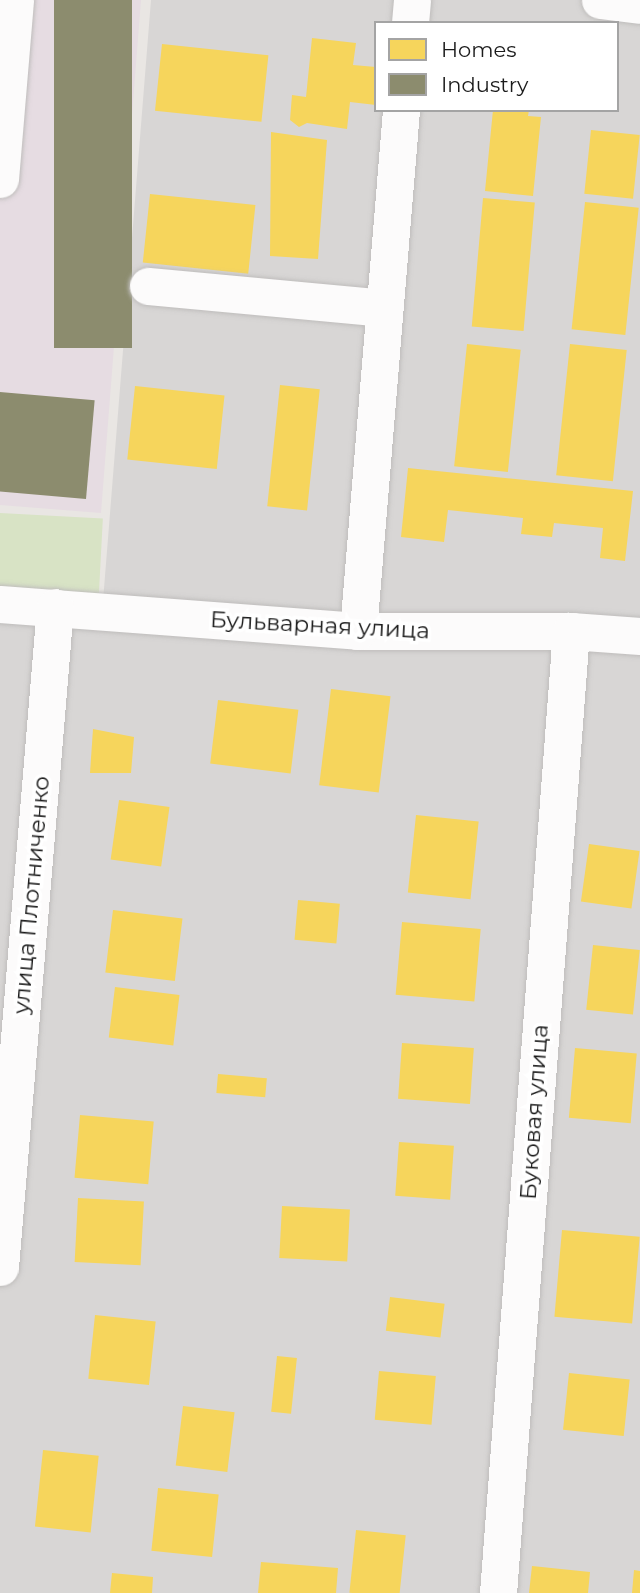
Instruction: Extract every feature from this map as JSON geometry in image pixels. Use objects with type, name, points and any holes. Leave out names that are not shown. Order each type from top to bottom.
[{"type":"street","points":[[0,179],[15,0]]},
{"type":"street","points":[[410,21],[412,0]]},
{"type":"street","points":[[600,0],[640,5]]},
{"type":"street","points":[[358,631],[401,112]]},
{"type":"street","points":[[148,286],[383,307]]},
{"type":"street","name":"Бульварная улица","points":[[0,604],[358,631],[570,631],[640,636]]},
{"type":"street","name":"улица Плотниченко","points":[[0,1267],[55,607]]},
{"type":"street","name":"Буковая улица","points":[[498,1593],[570,631]]},
{"type":"shaded area","points":[[0,0],[141,0],[101,513],[0,505]]},
{"type":"shaded area","points":[[151,0],[640,0],[640,1593],[0,1593],[0,622],[101,626]]},
{"type":"green space","points":[[0,513],[103,518],[99,596],[0,591]]},
{"type":"building: Homes","points":[[312,38],[356,43],[353,65],[374,67],[374,105],[350,102],[347,129],[307,123],[299,127],[290,120],[292,95],[306,97]]},
{"type":"building: Homes","points":[[162,44],[268,55],[261,122],[155,111]]},
{"type":"building: Homes","points":[[493,112],[529,112],[528,116],[541,117],[533,196],[485,191]]},
{"type":"building: Homes","points":[[591,130],[640,135],[633,199],[584,194]]},
{"type":"building: Homes","points":[[271,132],[327,140],[318,259],[270,256]]},
{"type":"building: Homes","points":[[150,194],[255,205],[248,274],[143,263]]},
{"type":"building: Homes","points":[[483,198],[535,203],[524,331],[472,327]]},
{"type":"building: Homes","points":[[585,202],[639,208],[625,335],[572,329]]},
{"type":"building: Homes","points":[[467,344],[521,350],[508,472],[454,466]]},
{"type":"building: Homes","points":[[570,344],[627,350],[613,481],[556,475]]},
{"type":"building: Homes","points":[[280,385],[320,389],[307,511],[267,506]]},
{"type":"building: Homes","points":[[135,386],[225,395],[217,469],[127,460]]},
{"type":"building: Homes","points":[[408,468],[633,491],[625,561],[600,558],[603,528],[554,523],[552,537],[521,534],[523,518],[448,510],[444,542],[401,537]]},
{"type":"building: Homes","points":[[331,689],[391,696],[379,793],[319,785]]},
{"type":"building: Homes","points":[[218,700],[298,710],[291,773],[210,764]]},
{"type":"building: Homes","points":[[93,729],[134,737],[131,773],[90,773]]},
{"type":"building: Homes","points":[[119,800],[170,807],[161,867],[111,859]]},
{"type":"building: Homes","points":[[416,815],[479,822],[471,899],[408,893]]},
{"type":"building: Homes","points":[[589,844],[640,851],[631,909],[581,901]]},
{"type":"building: Homes","points":[[298,900],[340,904],[336,944],[295,940]]},
{"type":"building: Homes","points":[[113,910],[182,919],[175,981],[105,973]]},
{"type":"building: Homes","points":[[402,922],[481,929],[474,1002],[396,995]]},
{"type":"building: Homes","points":[[593,945],[640,950],[633,1015],[586,1010]]},
{"type":"building: Homes","points":[[115,987],[180,995],[173,1046],[109,1038]]},
{"type":"building: Homes","points":[[402,1043],[474,1048],[470,1104],[398,1099]]},
{"type":"building: Homes","points":[[575,1048],[637,1053],[631,1123],[569,1118]]},
{"type":"building: Homes","points":[[218,1074],[267,1078],[265,1097],[216,1093]]},
{"type":"building: Homes","points":[[80,1115],[154,1121],[148,1184],[75,1178]]},
{"type":"building: Homes","points":[[399,1142],[454,1146],[450,1200],[395,1196]]},
{"type":"building: Homes","points":[[78,1198],[144,1201],[141,1265],[75,1262]]},
{"type":"building: Homes","points":[[282,1206],[350,1210],[347,1261],[279,1258]]},
{"type":"building: Homes","points":[[562,1230],[640,1237],[632,1323],[554,1317]]},
{"type":"building: Homes","points":[[390,1297],[445,1304],[440,1337],[386,1331]]},
{"type":"building: Homes","points":[[95,1315],[156,1321],[149,1385],[88,1379]]},
{"type":"building: Homes","points":[[277,1356],[297,1358],[291,1414],[271,1412]]},
{"type":"building: Homes","points":[[379,1371],[436,1376],[432,1425],[375,1420]]},
{"type":"building: Homes","points":[[569,1373],[630,1379],[624,1436],[563,1430]]},
{"type":"building: Homes","points":[[183,1406],[235,1412],[227,1472],[176,1466]]},
{"type":"building: Homes","points":[[43,1450],[99,1456],[91,1532],[35,1527]]},
{"type":"building: Homes","points":[[158,1488],[219,1494],[212,1557],[151,1551]]},
{"type":"building: Homes","points":[[356,1530],[406,1535],[400,1593],[349,1593]]},
{"type":"building: Homes","points":[[261,1562],[338,1568],[336,1593],[258,1593]]},
{"type":"building: Homes","points":[[532,1566],[590,1572],[588,1593],[529,1593]]},
{"type":"building: Homes","points":[[634,1570],[640,1571],[640,1593],[632,1593]]},
{"type":"building: Homes","points":[[112,1573],[153,1577],[152,1593],[110,1593]]},
{"type":"building: Industry","points":[[54,0],[132,0],[132,348],[54,348]]},
{"type":"building: Industry","points":[[0,392],[95,400],[86,499],[0,491]]}]
